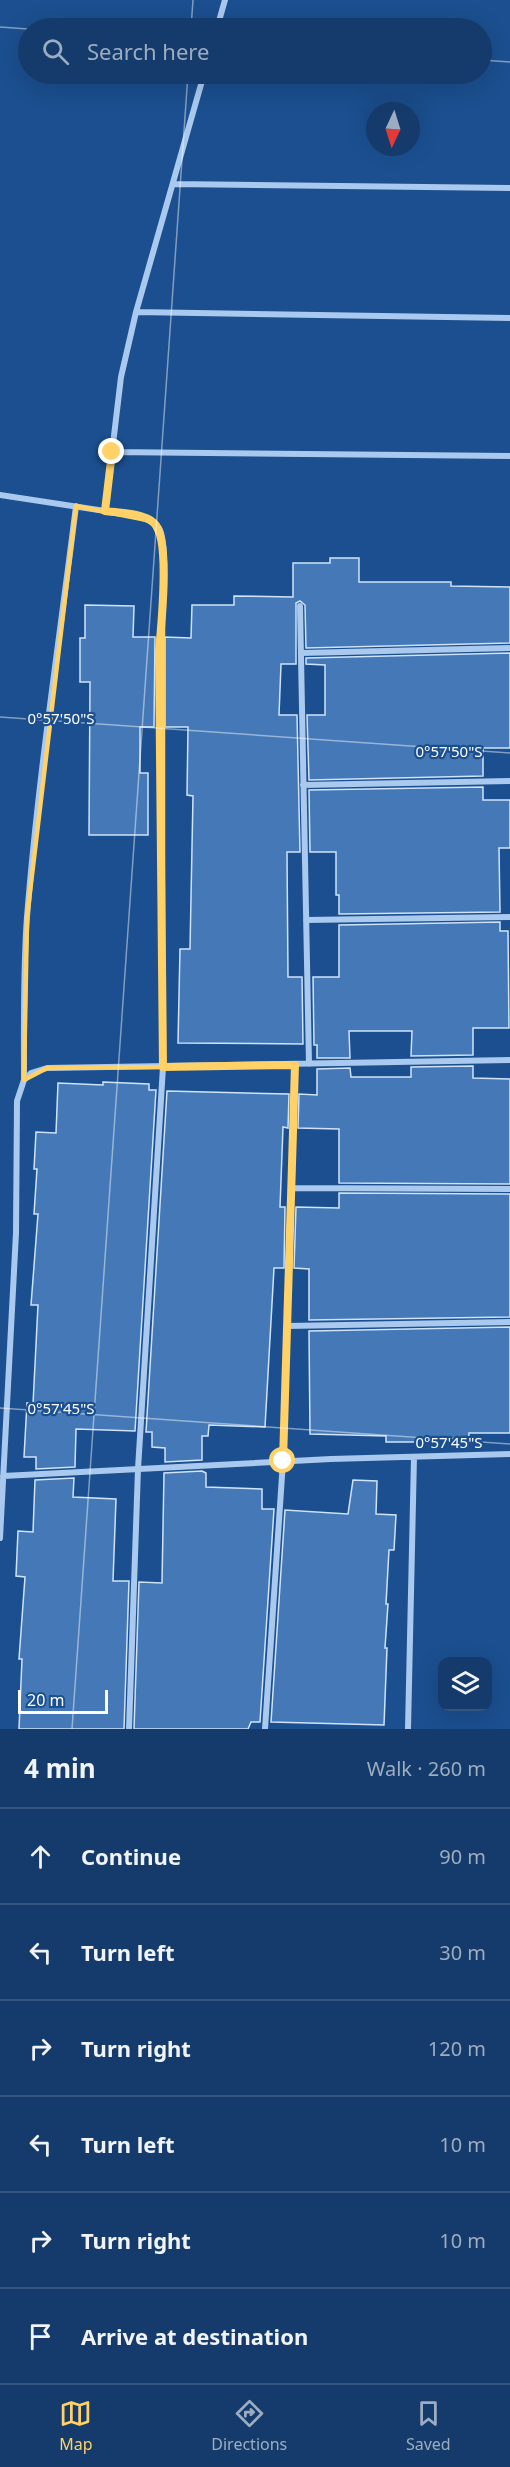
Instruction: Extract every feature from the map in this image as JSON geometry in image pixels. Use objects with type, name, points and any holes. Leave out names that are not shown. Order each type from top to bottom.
[{"type":"street","points":[[220,18],[225,0]]},
{"type":"street","points":[[105,511],[122,377],[136,312],[201,84]]},
{"type":"street","points":[[172,184],[510,188]]},
{"type":"street","points":[[136,312],[510,318]]},
{"type":"street","points":[[112,452],[510,456]]},
{"type":"street","points":[[0,495],[138,516],[153,521],[160,529],[163,544],[159,663],[163,1067],[138,1469],[129,1729]]},
{"type":"street","points":[[0,1538],[16,1233],[17,1101],[24,1080],[27,916],[48,720],[76,506]]},
{"type":"street","points":[[300,606],[309,1064]]},
{"type":"street","points":[[301,653],[510,648]]},
{"type":"street","points":[[303,785],[510,780]]},
{"type":"street","points":[[306,920],[510,917]]},
{"type":"street","points":[[24,1080],[31,1073],[47,1068],[510,1060]]},
{"type":"street","points":[[265,1729],[283,1461],[295,1065]]},
{"type":"street","points":[[291,1188],[510,1189]]},
{"type":"street","points":[[287,1326],[510,1322]]},
{"type":"street","points":[[0,1352],[9,1351]]},
{"type":"street","points":[[3,1476],[283,1461],[510,1454]]},
{"type":"street","points":[[408,1729],[414,1457]]},
{"type":"highlighted area","points":[[76,506],[152,521],[163,544],[163,1067],[47,1068],[24,1080],[27,917]]},
{"type":"building","points":[[330,558],[359,558],[359,582],[451,582],[451,586],[510,587],[510,643],[306,648],[305,605],[300,601],[296,603],[296,664],[281,664],[279,715],[297,715],[300,852],[287,852],[288,977],[302,977],[303,1044],[178,1043],[180,949],[190,949],[193,796],[187,795],[188,727],[165,727],[165,637],[191,638],[192,605],[234,605],[234,596],[293,597],[293,563],[330,563]]},
{"type":"building","points":[[85,605],[134,606],[133,637],[155,637],[154,727],[140,727],[140,773],[148,773],[148,835],[89,835],[90,682],[80,682],[80,638],[85,638]]},
{"type":"building","points":[[510,653],[510,748],[483,748],[483,776],[309,780],[307,715],[325,715],[325,665],[306,664],[306,658]]},
{"type":"building","points":[[483,787],[483,800],[510,800],[510,848],[499,848],[500,912],[339,914],[339,895],[336,895],[336,852],[310,852],[309,790]]},
{"type":"building","points":[[500,922],[500,931],[508,931],[509,1028],[473,1028],[473,1055],[411,1056],[412,1031],[349,1031],[350,1058],[317,1058],[317,1045],[314,1045],[313,977],[339,977],[339,925]]},
{"type":"building","points":[[473,1066],[473,1078],[510,1079],[510,1184],[339,1183],[339,1129],[298,1128],[299,1094],[317,1095],[317,1069],[350,1068],[351,1077],[411,1077],[411,1067]]},
{"type":"building","points":[[103,1082],[149,1084],[149,1090],[156,1090],[135,1431],[76,1429],[75,1467],[36,1469],[36,1457],[24,1457],[27,1403],[33,1404],[38,1305],[31,1305],[38,1214],[34,1214],[37,1169],[34,1169],[36,1132],[56,1133],[58,1083],[103,1085]]},
{"type":"building","points":[[167,1091],[289,1094],[288,1128],[283,1127],[280,1207],[285,1207],[284,1268],[274,1268],[265,1427],[209,1425],[208,1436],[202,1436],[202,1460],[165,1462],[165,1448],[152,1447],[152,1432],[146,1432]]},
{"type":"building","points":[[339,1193],[510,1194],[510,1317],[309,1320],[309,1269],[294,1268],[296,1207],[339,1208]]},
{"type":"building","points":[[510,1327],[510,1433],[469,1433],[469,1439],[430,1438],[430,1442],[386,1442],[386,1436],[310,1434],[309,1331]]},
{"type":"building","points":[[202,1471],[206,1473],[206,1487],[262,1489],[262,1509],[274,1509],[260,1722],[251,1722],[248,1729],[134,1729],[139,1582],[162,1583],[164,1473]]},
{"type":"building","points":[[74,1478],[73,1497],[116,1499],[113,1581],[129,1581],[124,1729],[19,1729],[22,1659],[19,1659],[25,1577],[16,1576],[18,1531],[33,1532],[35,1480]]},
{"type":"building","points":[[353,1480],[377,1481],[376,1514],[396,1515],[394,1550],[389,1550],[384,1725],[271,1722],[285,1510],[348,1514]]},
{"type":"route","points":[[112,452],[105,511],[138,516],[153,521],[160,529],[163,544],[163,594],[159,651],[163,1067],[295,1065],[283,1461]]}]
